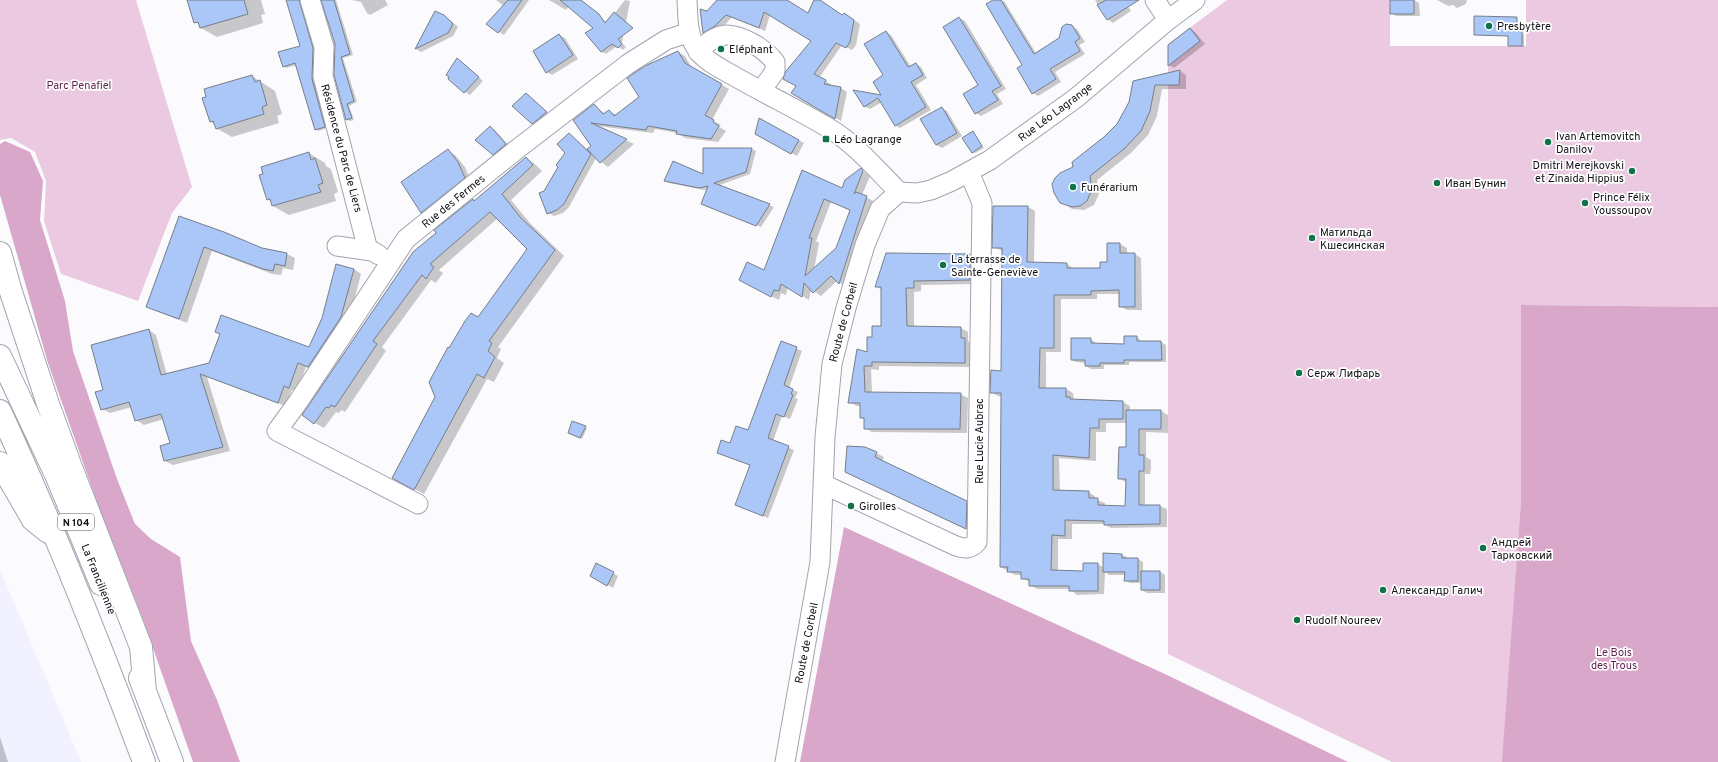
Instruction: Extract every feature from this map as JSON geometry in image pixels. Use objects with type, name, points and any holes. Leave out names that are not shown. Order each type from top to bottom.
[{"type":"highway","points":[[0,253],[11,292],[50,411],[141,647],[145,690]]},
{"type":"highway","name":"La Francilienne","points":[[0,356],[57,476],[145,690],[172,762]]},
{"type":"highway","name":"N 104","points":[[0,411],[56,538],[105,657],[144,762]]},
{"type":"highway","points":[[0,463],[33,520],[56,538]]},
{"type":"street","name":"Résidence du Parc de Liers","points":[[310,0],[324,47],[323,76],[368,250]]},
{"type":"street","points":[[687,0],[690,32],[694,44],[698,52],[709,62],[828,127],[865,156],[899,192]]},
{"type":"street","points":[[1155,0],[1168,20]]},
{"type":"street","name":"Rue Léo Lagrange","points":[[899,192],[917,193],[931,190],[990,160],[1076,98],[1168,20],[1195,0]]},
{"type":"street","name":"Rue des Fermes","points":[[418,504],[277,431],[298,402],[406,239],[516,150],[621,69],[648,50],[666,40],[690,32]]},
{"type":"street","points":[[698,52],[707,42],[722,36],[735,35],[764,50],[775,62],[775,71],[761,91]]},
{"type":"street","name":"Rue Lucie Aubrac","points":[[824,484],[956,546],[966,549],[972,547],[977,542],[982,203],[969,172]]},
{"type":"street","name":"Route de Corbeil","points":[[786,762],[820,562],[828,390],[832,364],[838,337],[865,245],[880,209],[899,192]]},
{"type":"street","points":[[337,246],[368,250],[391,262]]},
{"type":"shaded area","points":[[0,570],[46,678],[81,762],[0,762]]},
{"type":"green space","name":"Parc Penafiel","points":[[0,0],[136,0],[192,187],[172,213],[138,301],[61,274],[44,221],[46,181],[35,152],[11,138],[0,140]]},
{"type":"green space","points":[[1227,0],[1390,0],[1390,46],[1526,46],[1526,0],[1718,0],[1718,307],[1521,305],[1521,502],[1504,762],[1392,762],[1168,654],[1168,44]]},
{"type":"green space","points":[[5,141],[30,152],[43,181],[40,220],[65,301],[73,351],[117,479],[135,524],[151,539],[180,557],[191,641],[217,700],[240,762],[193,762],[141,614],[98,505],[48,363],[0,195],[0,144]]},
{"type":"green space","name":"Le Bois des Trous","points":[[1521,305],[1718,307],[1718,762],[1502,762],[1521,502]]},
{"type":"green space","points":[[844,527],[1167,675],[1348,762],[800,762]]},
{"type":"building","points":[[187,0],[244,0],[248,14],[200,28],[198,22],[194,23]]},
{"type":"building","points":[[286,0],[299,0],[313,48],[312,79],[325,127],[315,130],[295,63],[283,67],[278,52],[300,46]]},
{"type":"building","points":[[321,0],[334,0],[350,54],[341,57],[354,101],[347,104],[352,118],[346,120],[334,75],[335,44]]},
{"type":"building","points":[[508,0],[522,0],[498,33],[486,24]]},
{"type":"building","points":[[560,0],[581,0],[599,14],[605,23],[614,12],[633,28],[618,39],[622,44],[618,48],[612,44],[601,52],[585,33],[593,28]]},
{"type":"building","points":[[717,0],[787,0],[808,13],[814,0],[820,0],[842,15],[844,13],[854,20],[850,42],[846,48],[836,43],[814,74],[826,80],[824,84],[841,87],[835,119],[791,93],[796,86],[783,79],[786,71],[811,41],[764,12],[759,28],[726,15],[715,26],[703,33],[700,9],[707,11]]},
{"type":"building","points":[[993,0],[1001,0],[1034,54],[1059,38],[1062,27],[1066,24],[1072,25],[1080,38],[1075,42],[1080,51],[1050,69],[1056,79],[1032,94],[1017,68],[1022,65],[986,4]]},
{"type":"building","points":[[1106,0],[1139,0],[1107,20],[1097,5]]},
{"type":"building","points":[[1390,0],[1414,0],[1414,14],[1390,14]]},
{"type":"building","points":[[435,11],[444,15],[453,24],[448,33],[415,49]]},
{"type":"building","points":[[1474,16],[1517,17],[1517,31],[1522,31],[1522,46],[1508,46],[1508,36],[1474,35]]},
{"type":"building","points":[[959,17],[1001,86],[992,91],[998,100],[975,114],[963,94],[978,85],[943,27]]},
{"type":"building","points":[[1190,28],[1200,41],[1168,66],[1168,45]]},
{"type":"building","points":[[886,31],[908,67],[916,63],[923,75],[911,82],[926,107],[895,126],[878,98],[864,107],[853,90],[881,95],[873,82],[883,75],[864,44]]},
{"type":"building","points":[[559,34],[573,55],[546,73],[533,51]]},
{"type":"building","points":[[678,51],[685,63],[722,84],[705,115],[714,120],[713,122],[719,126],[711,139],[676,134],[677,131],[648,126],[646,130],[591,123],[627,139],[600,163],[587,149],[591,146],[573,120],[594,104],[603,114],[609,110],[614,116],[639,97],[627,78],[645,66]]},
{"type":"building","points":[[457,58],[479,77],[464,93],[448,79],[449,77],[446,75]]},
{"type":"building","points":[[1180,70],[1179,85],[1155,85],[1150,111],[1141,131],[1124,149],[1090,176],[1092,189],[1087,201],[1080,206],[1072,207],[1060,203],[1054,193],[1052,184],[1055,178],[1060,173],[1073,167],[1072,162],[1104,137],[1117,124],[1129,102],[1133,81]]},
{"type":"building","points":[[252,75],[255,82],[260,80],[267,105],[262,107],[264,114],[216,129],[213,121],[210,122],[202,98],[206,97],[204,89]]},
{"type":"building","points":[[526,93],[547,112],[532,124],[512,106]]},
{"type":"building","points":[[942,107],[957,133],[936,145],[920,119]]},
{"type":"building","points":[[759,118],[799,140],[791,154],[755,134]]},
{"type":"building","points":[[490,126],[506,144],[493,155],[475,140]]},
{"type":"building","points":[[973,131],[982,146],[972,153],[962,138]]},
{"type":"building","points":[[569,133],[591,154],[564,204],[557,210],[547,214],[539,193],[544,191],[558,167],[556,165],[565,153],[557,144]]},
{"type":"building","points":[[703,148],[752,148],[746,172],[714,183],[770,204],[756,226],[701,204],[708,186],[699,188],[664,181],[673,161],[703,174]]},
{"type":"building","points":[[448,149],[458,162],[465,178],[421,213],[401,182]]},
{"type":"building","points":[[309,152],[311,160],[315,158],[323,183],[318,185],[321,192],[272,206],[270,199],[267,200],[259,175],[263,174],[261,167]]},
{"type":"building","points":[[526,157],[533,165],[502,194],[520,217],[555,250],[489,341],[492,343],[488,351],[495,357],[484,378],[477,374],[414,490],[392,478],[435,397],[429,382],[448,347],[449,348],[465,321],[471,313],[478,317],[527,249],[490,212],[430,264],[434,267],[426,279],[422,275],[373,341],[377,344],[335,407],[331,405],[329,408],[326,407],[314,424],[302,415],[413,252],[436,233],[434,230],[473,199],[474,201]]},
{"type":"building","points":[[861,168],[863,171],[854,194],[856,192],[867,196],[839,284],[831,276],[813,293],[804,283],[802,297],[781,284],[779,291],[774,290],[771,297],[739,280],[747,262],[764,270],[802,170],[842,188],[845,180]],"holes":[[[824,199],[850,210],[836,248],[805,276],[812,238],[809,238]]]},
{"type":"building","points":[[993,206],[1028,206],[1027,262],[1067,263],[1067,268],[1100,268],[1100,262],[1107,262],[1107,243],[1120,243],[1120,253],[1135,253],[1135,307],[1119,307],[1119,290],[1091,291],[1091,295],[1054,295],[1054,348],[1040,348],[1039,388],[1066,388],[1066,397],[1070,397],[1070,399],[1123,401],[1123,419],[1099,419],[1099,428],[1090,428],[1089,458],[1053,455],[1053,490],[1089,491],[1089,498],[1098,498],[1098,505],[1125,506],[1126,479],[1118,479],[1118,472],[1119,447],[1126,447],[1126,410],[1161,410],[1161,429],[1139,429],[1139,455],[1144,455],[1144,471],[1139,471],[1139,505],[1160,505],[1160,524],[1104,525],[1104,521],[1065,520],[1065,536],[1052,535],[1051,570],[1083,571],[1083,563],[1098,563],[1098,591],[1069,591],[1069,586],[1029,586],[1029,579],[1021,579],[1021,572],[1007,572],[1008,567],[1000,567],[1001,393],[990,393],[991,370],[1001,371],[1002,248],[992,248]]},
{"type":"building","points":[[179,216],[224,232],[262,248],[287,253],[285,266],[275,264],[273,271],[263,269],[204,247],[179,319],[146,307]]},
{"type":"building","points":[[886,253],[970,254],[970,280],[914,281],[914,288],[906,288],[907,326],[961,327],[961,338],[965,338],[965,363],[872,362],[872,366],[864,366],[865,392],[961,393],[960,429],[864,429],[864,418],[860,418],[860,403],[848,403],[857,349],[867,352],[867,337],[872,337],[872,326],[881,326],[881,287],[875,287]]},
{"type":"building","points":[[336,264],[354,269],[341,317],[308,367],[298,363],[289,388],[284,386],[278,403],[200,374],[223,447],[164,461],[160,446],[170,443],[161,414],[135,421],[129,402],[101,410],[95,392],[103,390],[91,345],[149,329],[161,375],[209,363],[220,334],[215,332],[221,315],[309,347],[322,318]]},
{"type":"building","points":[[1124,336],[1137,336],[1137,341],[1161,341],[1162,360],[1124,360],[1124,363],[1100,363],[1100,366],[1085,366],[1085,360],[1071,360],[1071,338],[1091,338],[1091,343],[1124,344]]},
{"type":"building","points":[[781,341],[797,347],[784,385],[793,389],[791,394],[793,395],[784,417],[776,414],[768,438],[789,446],[763,516],[735,505],[750,465],[717,453],[721,440],[730,443],[736,426],[748,430]]},
{"type":"building","points":[[572,421],[586,426],[580,438],[568,433]]},
{"type":"building","points":[[847,446],[865,447],[877,452],[875,457],[967,501],[966,529],[845,472]]},
{"type":"building","points":[[1103,553],[1122,554],[1122,558],[1138,558],[1138,581],[1124,581],[1125,572],[1103,572]]},
{"type":"building","points":[[596,563],[614,572],[607,586],[590,576]]},
{"type":"building","points":[[1141,571],[1160,571],[1160,590],[1141,590]]},
{"type":"place","name":"Presbytère","points":[[1489,26]]},
{"type":"place","name":"Eléphant","points":[[721,49]]},
{"type":"place","name":"Léo Lagrange","points":[[826,139]]},
{"type":"place","name":"Ivan Artemovitch Danilov","points":[[1548,142]]},
{"type":"place","name":"Dmitri Merejkovski et Zinaida Hippius","points":[[1632,171]]},
{"type":"place","name":"Иван Бунин","points":[[1437,183]]},
{"type":"place","name":"Funérarium","points":[[1073,187]]},
{"type":"place","name":"Prince Félix Youssoupov","points":[[1585,203]]},
{"type":"place","name":"Матильда Кшесинская","points":[[1312,238]]},
{"type":"place","name":"La terrasse de Sainte-Geneviève","points":[[943,265]]},
{"type":"place","name":"Серж Лифарь","points":[[1299,373]]},
{"type":"place","name":"Girolles","points":[[851,506]]},
{"type":"place","name":"Андрей Тарковский","points":[[1483,548]]},
{"type":"place","name":"Александр Галич","points":[[1383,590]]},
{"type":"place","name":"Rudolf Noureev","points":[[1297,620]]}]
